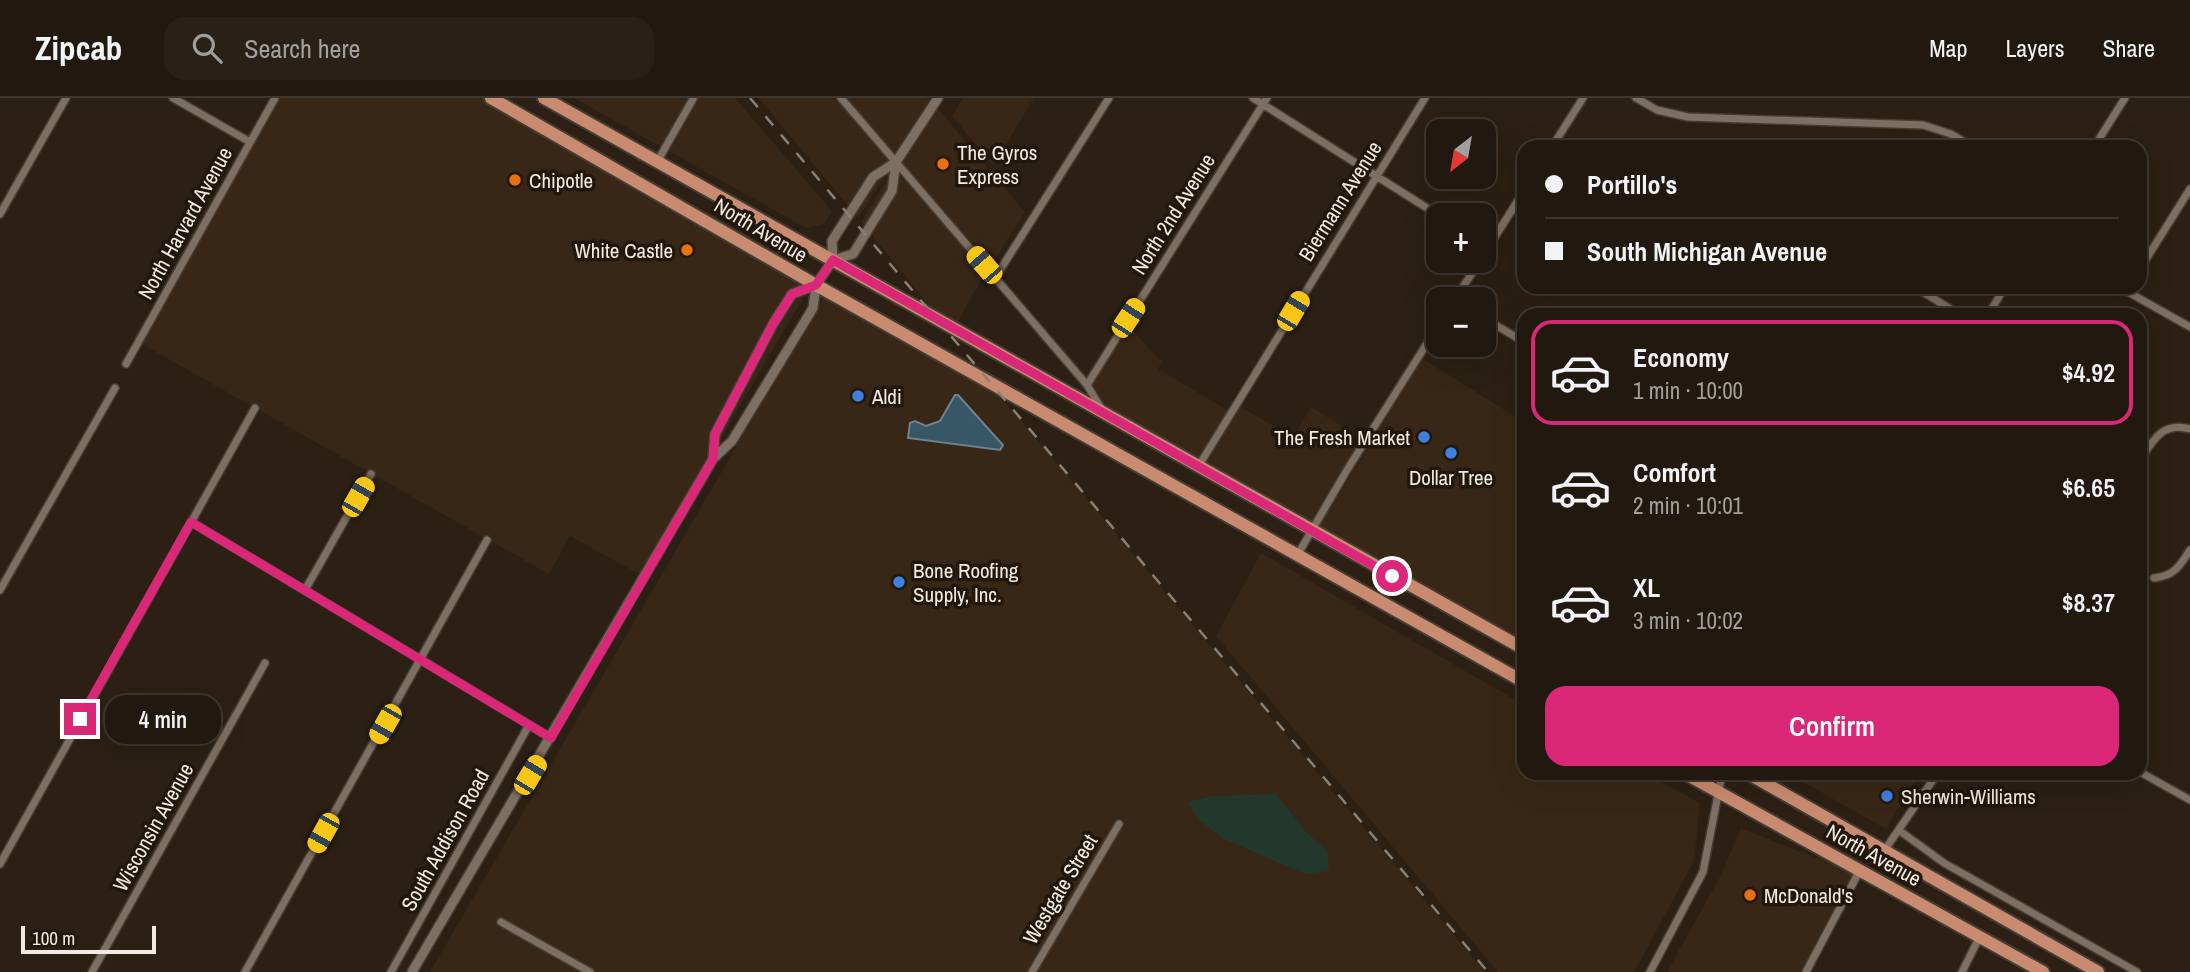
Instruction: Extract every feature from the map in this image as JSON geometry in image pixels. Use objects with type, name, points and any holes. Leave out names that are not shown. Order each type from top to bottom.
[{"type":"main road","name":"North Avenue","points":[[544,98],[1517,645]]},
{"type":"main road","name":"North Avenue","points":[[499,100],[816,285],[1517,678]]},
{"type":"main road","name":"North Avenue","points":[[1697,780],[2043,972]]},
{"type":"main road","name":"North Avenue","points":[[1760,780],[2098,972]]},
{"type":"street","points":[[0,214],[66,98]]},
{"type":"street","points":[[173,98],[250,142]]},
{"type":"street","name":"North Harvard Avenue","points":[[125,364],[275,98]]},
{"type":"street","points":[[841,98],[1087,385],[1102,411]]},
{"type":"street","points":[[713,459],[732,441],[813,308],[816,285],[833,260],[832,241],[848,215],[873,177],[896,162],[937,98]]},
{"type":"street","points":[[995,278],[1109,98]]},
{"type":"street","points":[[1253,98],[1265,101],[1426,207]]},
{"type":"street","name":"Biermann Avenue","points":[[1198,467],[1425,98]]},
{"type":"street","points":[[1556,140],[1583,98]]},
{"type":"street","points":[[1636,98],[1657,110],[1688,117],[1923,125],[1961,140]]},
{"type":"street","points":[[2098,140],[2125,98]]},
{"type":"street","points":[[656,163],[693,99]]},
{"type":"street","name":"North 2nd Avenue","points":[[1087,385],[1265,101]]},
{"type":"street","points":[[833,260],[853,254],[892,191],[896,162]]},
{"type":"street","points":[[2147,258],[2190,189]]},
{"type":"street","points":[[1496,232],[1517,201]]},
{"type":"street","points":[[713,459],[715,434],[773,324],[792,294],[816,285]]},
{"type":"street","points":[[1926,294],[1949,308]]},
{"type":"street","points":[[2135,294],[2190,327]]},
{"type":"street","points":[[1496,325],[1517,338]]},
{"type":"street","points":[[1298,554],[1426,346]]},
{"type":"street","points":[[0,590],[115,388]]},
{"type":"street","points":[[0,864],[256,408]]},
{"type":"street","points":[[2147,450],[2158,434],[2172,427],[2190,429]]},
{"type":"street","name":"South Addison Road","points":[[412,972],[713,459]]},
{"type":"street","points":[[305,590],[371,474]]},
{"type":"street","points":[[191,522],[551,738]]},
{"type":"street","points":[[245,972],[487,540]]},
{"type":"street","points":[[2154,578],[2167,576],[2178,569],[2190,550]]},
{"type":"street","name":"Wisconsin Avenue","points":[[93,972],[265,663]]},
{"type":"street","name":"South Addison Road","points":[[391,972],[529,725]]},
{"type":"street","points":[[2147,776],[2190,800]]},
{"type":"street","points":[[1650,972],[1703,872],[1721,780]]},
{"type":"street","points":[[1884,851],[1933,780]]},
{"type":"street","name":"Westgate Street","points":[[1032,972],[1119,824]]},
{"type":"street","points":[[1900,831],[1944,863],[2137,972]]},
{"type":"street","points":[[1806,972],[1861,869]]},
{"type":"street","points":[[501,922],[590,972]]},
{"type":"street","points":[[1962,972],[1980,935]]},
{"type":"shaded area","points":[[280,98],[479,98],[809,288],[641,575],[570,536],[549,574],[142,344]]},
{"type":"shaded area","points":[[574,98],[735,98],[832,211],[824,224],[806,228]]},
{"type":"shaded area","points":[[759,98],[928,98],[932,102],[858,218]]},
{"type":"shaded area","points":[[963,98],[1034,98],[993,165],[952,116]]},
{"type":"shaded area","points":[[935,105],[1025,212],[992,264],[899,163]]},
{"type":"shaded area","points":[[896,166],[986,271],[954,328],[942,321],[861,222]]},
{"type":"shaded area","points":[[827,291],[990,384],[1485,972],[430,972]]},
{"type":"shaded area","points":[[1123,321],[1162,362],[1158,369],[1234,414],[1239,406],[1293,437],[1311,407],[1363,439],[1312,527],[1105,410],[1087,382]]},
{"type":"shaded area","points":[[1423,359],[1517,418],[1517,641],[1317,530]]},
{"type":"shaded area","points":[[1261,553],[1517,701],[1517,780],[1657,780],[1700,803],[1694,861],[1634,972],[1498,972],[1216,636]]},
{"type":"shaded area","points":[[1800,780],[1916,780],[1886,829]]},
{"type":"shaded area","points":[[1741,828],[1862,876],[1810,972],[1667,972],[1721,875]]},
{"type":"green space","points":[[1276,794],[1306,832],[1327,851],[1329,871],[1305,874],[1224,839],[1198,819],[1188,802],[1213,796]]},
{"type":"water","points":[[955,395],[958,395],[1003,445],[1000,450],[908,438],[910,423],[915,421],[926,426],[940,421]]},
{"type":"railway","points":[[750,98],[1488,972]]},
{"type":"place","name":"The Gyros Express","points":[[943,164]]},
{"type":"place","name":"Chipotle","points":[[515,180]]},
{"type":"place","name":"White Castle","points":[[687,250]]},
{"type":"place","name":"Aldi","points":[[858,396]]},
{"type":"place","name":"The Fresh Market","points":[[1424,437]]},
{"type":"place","name":"Dollar Tree","points":[[1451,453]]},
{"type":"place","name":"Bone Roofing Supply, Inc.","points":[[899,582]]},
{"type":"place","name":"Sherwin-Williams","points":[[1887,796]]},
{"type":"place","name":"McDonald's","points":[[1750,895]]},
{"type":"route","points":[[80,719],[191,522],[551,738],[713,459],[715,434],[773,324],[792,294],[816,285],[833,260],[1392,576]]}]
